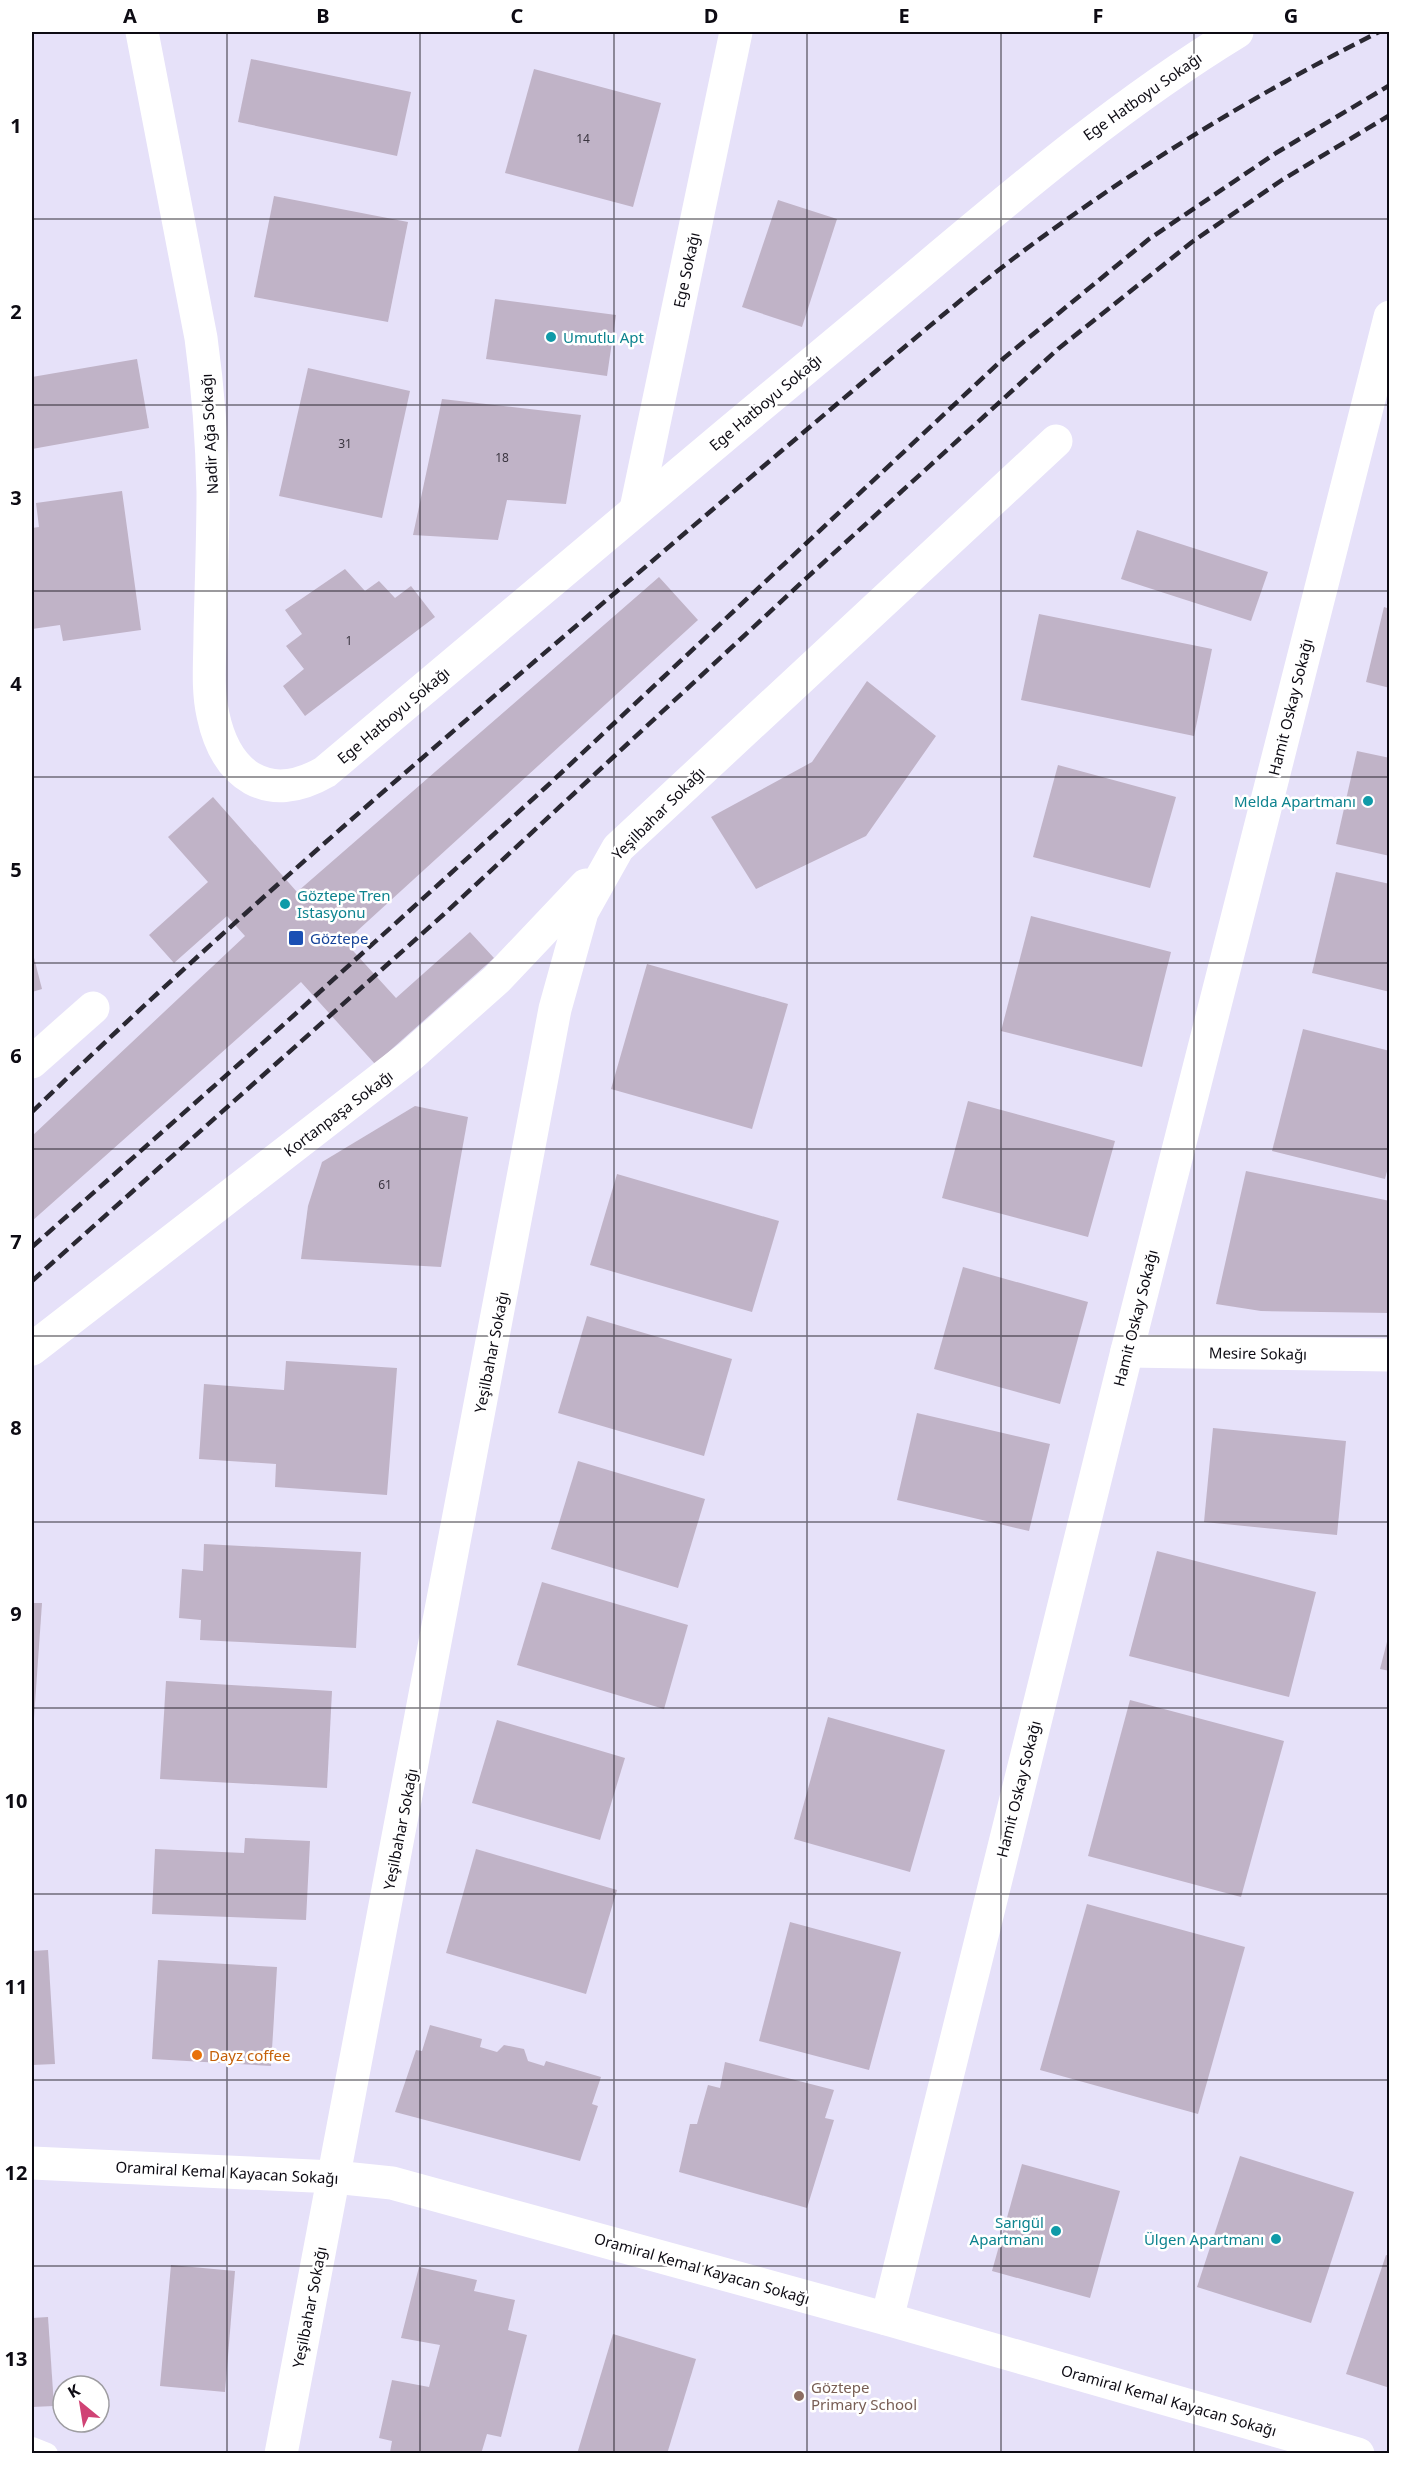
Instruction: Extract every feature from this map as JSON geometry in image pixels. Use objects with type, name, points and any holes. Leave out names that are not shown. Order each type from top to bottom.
[{"type":"street","name":"Nadir Ağa Sokağı","points":[[142,32],[201,338],[207,382],[212,464],[210,664],[212,712],[226,749],[235,762],[254,780],[275,787],[302,784]]},
{"type":"street","name":"Ege Sokağı","points":[[636,509],[736,32]]},
{"type":"street","name":"Ege Hatboyu Sokağı","points":[[302,784],[325,772],[636,509],[1089,133],[1237,32]]},
{"type":"street","name":"Hamit Oskay Sokağı","points":[[887,2319],[1127,1352],[1389,317]]},
{"type":"street","name":"Yeşilbahar Sokağı","points":[[281,2454],[555,1009],[582,912],[598,878],[618,848],[1056,441]]},
{"type":"street","name":"Kortanpaşa Sokağı","points":[[32,1349],[356,1100],[437,1034],[521,955],[618,848]]},
{"type":"street","points":[[32,1062],[93,1008]]},
{"type":"street","name":"Mesire Sokağı","points":[[1127,1352],[1389,1355]]},
{"type":"street","name":"Oramiral Kemal Kayacan Sokağı","points":[[32,2163],[334,2177],[412,2188],[887,2319],[1358,2454]]},
{"type":"lane","points":[[32,2448],[47,2454]]},
{"type":"building","points":[[251,59],[411,92],[397,156],[238,122]]},
{"type":"building","points":[[534,69],[661,103],[633,207],[505,173]]},
{"type":"building","points":[[274,196],[408,222],[388,322],[254,297]]},
{"type":"building","points":[[778,200],[837,219],[802,327],[742,307]]},
{"type":"building","name":"Umutlu Apt","points":[[495,299],[616,315],[607,376],[486,359]]},
{"type":"building","points":[[137,359],[149,428],[32,449],[32,377]]},
{"type":"building","points":[[308,368],[410,391],[382,518],[279,496]]},
{"type":"building","points":[[442,399],[581,415],[566,504],[507,500],[498,540],[413,535]]},
{"type":"building","points":[[122,491],[141,630],[63,641],[60,625],[32,629],[32,528],[39,527],[36,503]]},
{"type":"building","points":[[1137,530],[1268,572],[1251,621],[1121,579]]},
{"type":"building","points":[[345,569],[365,591],[379,581],[395,598],[411,586],[435,617],[305,716],[283,686],[304,669],[286,646],[302,634],[285,610]]},
{"type":"building","name":"Göztepe Tren Istasyonu","points":[[659,577],[698,620],[345,942],[396,998],[470,932],[494,958],[375,1064],[301,982],[32,1221],[32,1136],[245,936],[227,916],[174,963],[149,935],[208,882],[168,837],[213,797],[297,892]]},
{"type":"building","points":[[1384,607],[1390,609],[1390,688],[1366,682]]},
{"type":"building","points":[[1039,614],[1212,649],[1194,736],[1021,700]]},
{"type":"building","points":[[867,681],[936,736],[866,836],[756,889],[711,817],[812,762]]},
{"type":"building","name":"Melda Apartmanı","points":[[1357,751],[1390,758],[1390,856],[1336,844]]},
{"type":"building","points":[[1058,765],[1176,797],[1150,888],[1033,857]]},
{"type":"building","points":[[1336,872],[1390,884],[1390,992],[1312,973]]},
{"type":"building","points":[[1031,916],[1171,952],[1142,1067],[1001,1031]]},
{"type":"building","points":[[32,950],[42,989],[32,992]]},
{"type":"building","points":[[647,964],[788,1004],[752,1129],[611,1089]]},
{"type":"building","points":[[1303,1029],[1390,1051],[1390,1160],[1385,1179],[1272,1151]]},
{"type":"building","points":[[968,1101],[1115,1141],[1088,1237],[942,1198]]},
{"type":"building","points":[[415,1106],[468,1117],[441,1267],[301,1259],[308,1206],[322,1162]]},
{"type":"building","points":[[1246,1171],[1390,1201],[1390,1313],[1261,1311],[1216,1304]]},
{"type":"building","points":[[617,1174],[779,1221],[752,1312],[590,1265]]},
{"type":"building","points":[[963,1267],[1088,1302],[1060,1404],[934,1369]]},
{"type":"building","points":[[587,1316],[732,1359],[704,1456],[558,1413]]},
{"type":"building","points":[[286,1361],[397,1368],[387,1495],[275,1487],[276,1464],[199,1459],[204,1384],[284,1390]]},
{"type":"building","points":[[917,1413],[1050,1444],[1029,1531],[897,1500]]},
{"type":"building","points":[[1213,1428],[1346,1441],[1337,1535],[1204,1522]]},
{"type":"building","points":[[578,1461],[705,1499],[678,1588],[551,1549]]},
{"type":"building","points":[[204,1544],[361,1552],[356,1648],[200,1640],[201,1620],[179,1618],[182,1569],[203,1571]]},
{"type":"building","points":[[1157,1551],[1316,1592],[1289,1697],[1129,1656]]},
{"type":"building","points":[[542,1582],[688,1625],[664,1709],[517,1665]]},
{"type":"building","points":[[32,1603],[42,1603],[33,1732],[32,1732]]},
{"type":"building","points":[[1390,1634],[1390,1671],[1380,1669]]},
{"type":"building","points":[[166,1681],[332,1691],[327,1788],[160,1779]]},
{"type":"building","points":[[1130,1700],[1284,1741],[1241,1897],[1088,1856]]},
{"type":"building","points":[[828,1717],[945,1750],[910,1872],[794,1839]]},
{"type":"building","points":[[497,1720],[625,1758],[600,1840],[472,1803]]},
{"type":"building","points":[[245,1838],[310,1841],[306,1920],[152,1914],[155,1849],[244,1853]]},
{"type":"building","points":[[476,1849],[617,1890],[586,1994],[446,1953]]},
{"type":"building","points":[[1087,1904],[1245,1947],[1198,2114],[1040,2070]]},
{"type":"building","points":[[790,1922],[901,1952],[869,2070],[759,2041]]},
{"type":"building","points":[[48,1950],[55,2064],[32,2065],[32,1951]]},
{"type":"building","points":[[158,1960],[277,1967],[271,2066],[152,2059]]},
{"type":"building","points":[[430,2025],[482,2039],[480,2047],[497,2052],[504,2045],[524,2049],[528,2061],[544,2066],[546,2061],[601,2077],[592,2104],[598,2106],[580,2161],[395,2112],[416,2050],[422,2051]]},
{"type":"building","points":[[725,2062],[834,2090],[825,2118],[834,2120],[807,2208],[679,2172],[690,2124],[697,2124],[708,2085],[720,2088]]},
{"type":"building","name":"Ülgen Apartmanı","points":[[1240,2156],[1354,2192],[1311,2323],[1197,2287]]},
{"type":"building","name":"Sarıgül Apartmanı","points":[[1022,2164],[1120,2191],[1090,2298],[992,2271]]},
{"type":"building","points":[[1386,2255],[1390,2256],[1390,2388],[1346,2374]]},
{"type":"building","points":[[171,2265],[235,2271],[225,2392],[160,2386]]},
{"type":"building","points":[[419,2267],[477,2280],[474,2291],[515,2300],[508,2330],[527,2335],[501,2437],[487,2434],[481,2454],[397,2454],[390,2452],[392,2441],[379,2438],[392,2380],[429,2387],[440,2345],[401,2338]]},
{"type":"building","points":[[48,2317],[52,2374],[51,2406],[32,2407],[32,2318]]},
{"type":"building","points":[[613,2334],[696,2359],[667,2454],[577,2454]]},
{"type":"railway","points":[[32,1112],[183,970],[336,833],[737,489],[987,279],[1091,202],[1171,149],[1294,76],[1379,32]]},
{"type":"railway","points":[[32,1247],[282,1026],[545,788],[1004,358],[1149,239],[1276,153],[1390,85]]},
{"type":"railway","points":[[32,1281],[443,915],[801,583],[1058,349],[1192,242],[1282,180],[1390,115]]},
{"type":"place","name":"Umutlu Apt","points":[[551,337]]},
{"type":"place","name":"Melda Apartmanı","points":[[1368,801]]},
{"type":"place","name":"Göztepe Tren Istasyonu","points":[[285,904]]},
{"type":"place","name":"Göztepe","points":[[296,938]]},
{"type":"place","name":"Dayz coffee","points":[[197,2055]]},
{"type":"place","name":"Sarıgül Apartmanı","points":[[1056,2231]]},
{"type":"place","name":"Ülgen Apartmanı","points":[[1276,2239]]},
{"type":"place","name":"Göztepe Primary School","points":[[799,2396]]}]
